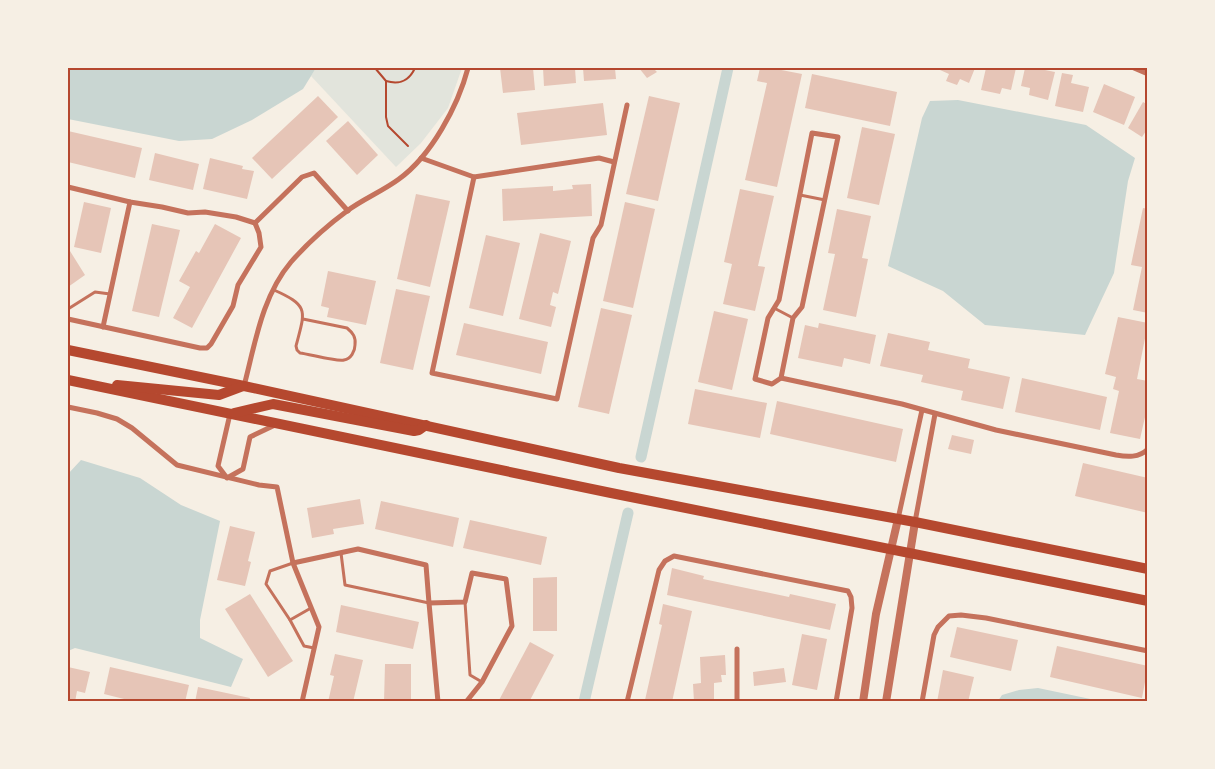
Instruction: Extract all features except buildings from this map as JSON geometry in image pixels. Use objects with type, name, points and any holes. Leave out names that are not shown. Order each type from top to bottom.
[{"type":"main road","points":[[68,350],[244,386],[619,468],[915,522],[1148,569]]},
{"type":"main road","points":[[68,380],[1148,601]]},
{"type":"main road","points":[[98,387],[118,385],[219,395],[244,386]]},
{"type":"main road","points":[[230,414],[273,404],[414,430],[419,430],[426,425]]},
{"type":"street","points":[[244,386],[262,318],[274,290],[290,263],[348,211],[399,179],[421,158],[450,112],[459,94],[468,68]]},
{"type":"street","points":[[1134,68],[1148,74]]},
{"type":"street","points":[[474,177],[432,373],[558,400],[593,238],[600,225],[628,105]]},
{"type":"street","points":[[812,133],[838,138],[825,200],[802,307],[793,318],[781,378],[772,384],[756,380],[768,318],[779,300],[812,133]]},
{"type":"street","points":[[421,158],[474,177],[599,158],[614,162]]},
{"type":"street","points":[[255,223],[302,177],[314,174],[348,211]]},
{"type":"street","points":[[68,187],[71,186],[130,202],[188,213],[205,212],[236,217],[255,223]]},
{"type":"street","points":[[103,327],[130,202]]},
{"type":"street","points":[[68,320],[207,348],[233,306],[238,285],[261,247],[255,223]]},
{"type":"street","points":[[781,378],[902,404],[996,430],[1116,456],[1135,456],[1146,453]]},
{"type":"street","points":[[68,406],[117,419],[132,428],[177,465],[227,478],[276,487],[293,563],[319,627],[302,701]]},
{"type":"street","points":[[863,702],[876,614],[922,410]]},
{"type":"street","points":[[227,478],[218,466],[230,414]]},
{"type":"street","points":[[886,702],[915,522],[935,414]]},
{"type":"street","points":[[227,478],[243,469],[250,437],[278,424]]},
{"type":"street","points":[[293,563],[358,549],[426,565],[438,702]]},
{"type":"street","points":[[627,702],[659,570],[665,561],[674,556],[848,591],[851,597],[852,608],[836,702]]},
{"type":"street","points":[[429,603],[465,602],[472,573],[506,580],[512,626],[482,682],[466,702]]},
{"type":"street","points":[[922,702],[934,635],[938,627],[949,616],[962,615],[986,618],[1148,651]]},
{"type":"street","points":[[738,649],[738,701]]},
{"type":"lane","points":[[800,195],[825,200]]},
{"type":"lane","points":[[274,290],[298,302],[302,308],[303,319],[296,346],[297,350],[343,361],[350,357],[355,350],[356,340],[353,333],[347,328],[303,319]]},
{"type":"lane","points":[[68,309],[95,292],[110,294]]},
{"type":"lane","points":[[774,308],[793,318]]},
{"type":"lane","points":[[341,553],[345,585],[429,603]]},
{"type":"lane","points":[[293,563],[270,571],[266,584],[290,620],[304,646],[314,648]]},
{"type":"lane","points":[[465,602],[470,675],[482,682]]},
{"type":"lane","points":[[290,620],[312,608]]},
{"type":"path","points":[[375,68],[386,81],[394,83],[408,79],[415,68]]},
{"type":"path","points":[[386,81],[386,117],[388,126],[408,146]]},
{"type":"shaded area","points":[[68,68],[316,68],[303,89],[252,120],[212,139],[179,141],[68,119]]},
{"type":"shaded area","points":[[316,68],[462,68],[448,108],[421,143],[396,167],[311,76]]},
{"type":"shaded area","points":[[958,100],[1086,125],[1135,158],[1128,181],[1114,273],[1085,335],[985,325],[943,291],[888,266],[922,118],[930,101]]},
{"type":"shaded area","points":[[81,460],[140,478],[181,505],[220,521],[200,620],[200,638],[243,659],[231,687],[75,648],[68,651],[68,474]]},
{"type":"shaded area","points":[[1038,688],[1100,701],[998,701],[1002,695],[1019,690]]},
{"type":"waterway","points":[[641,457],[728,68]]},
{"type":"waterway","points":[[584,702],[628,513]]}]
